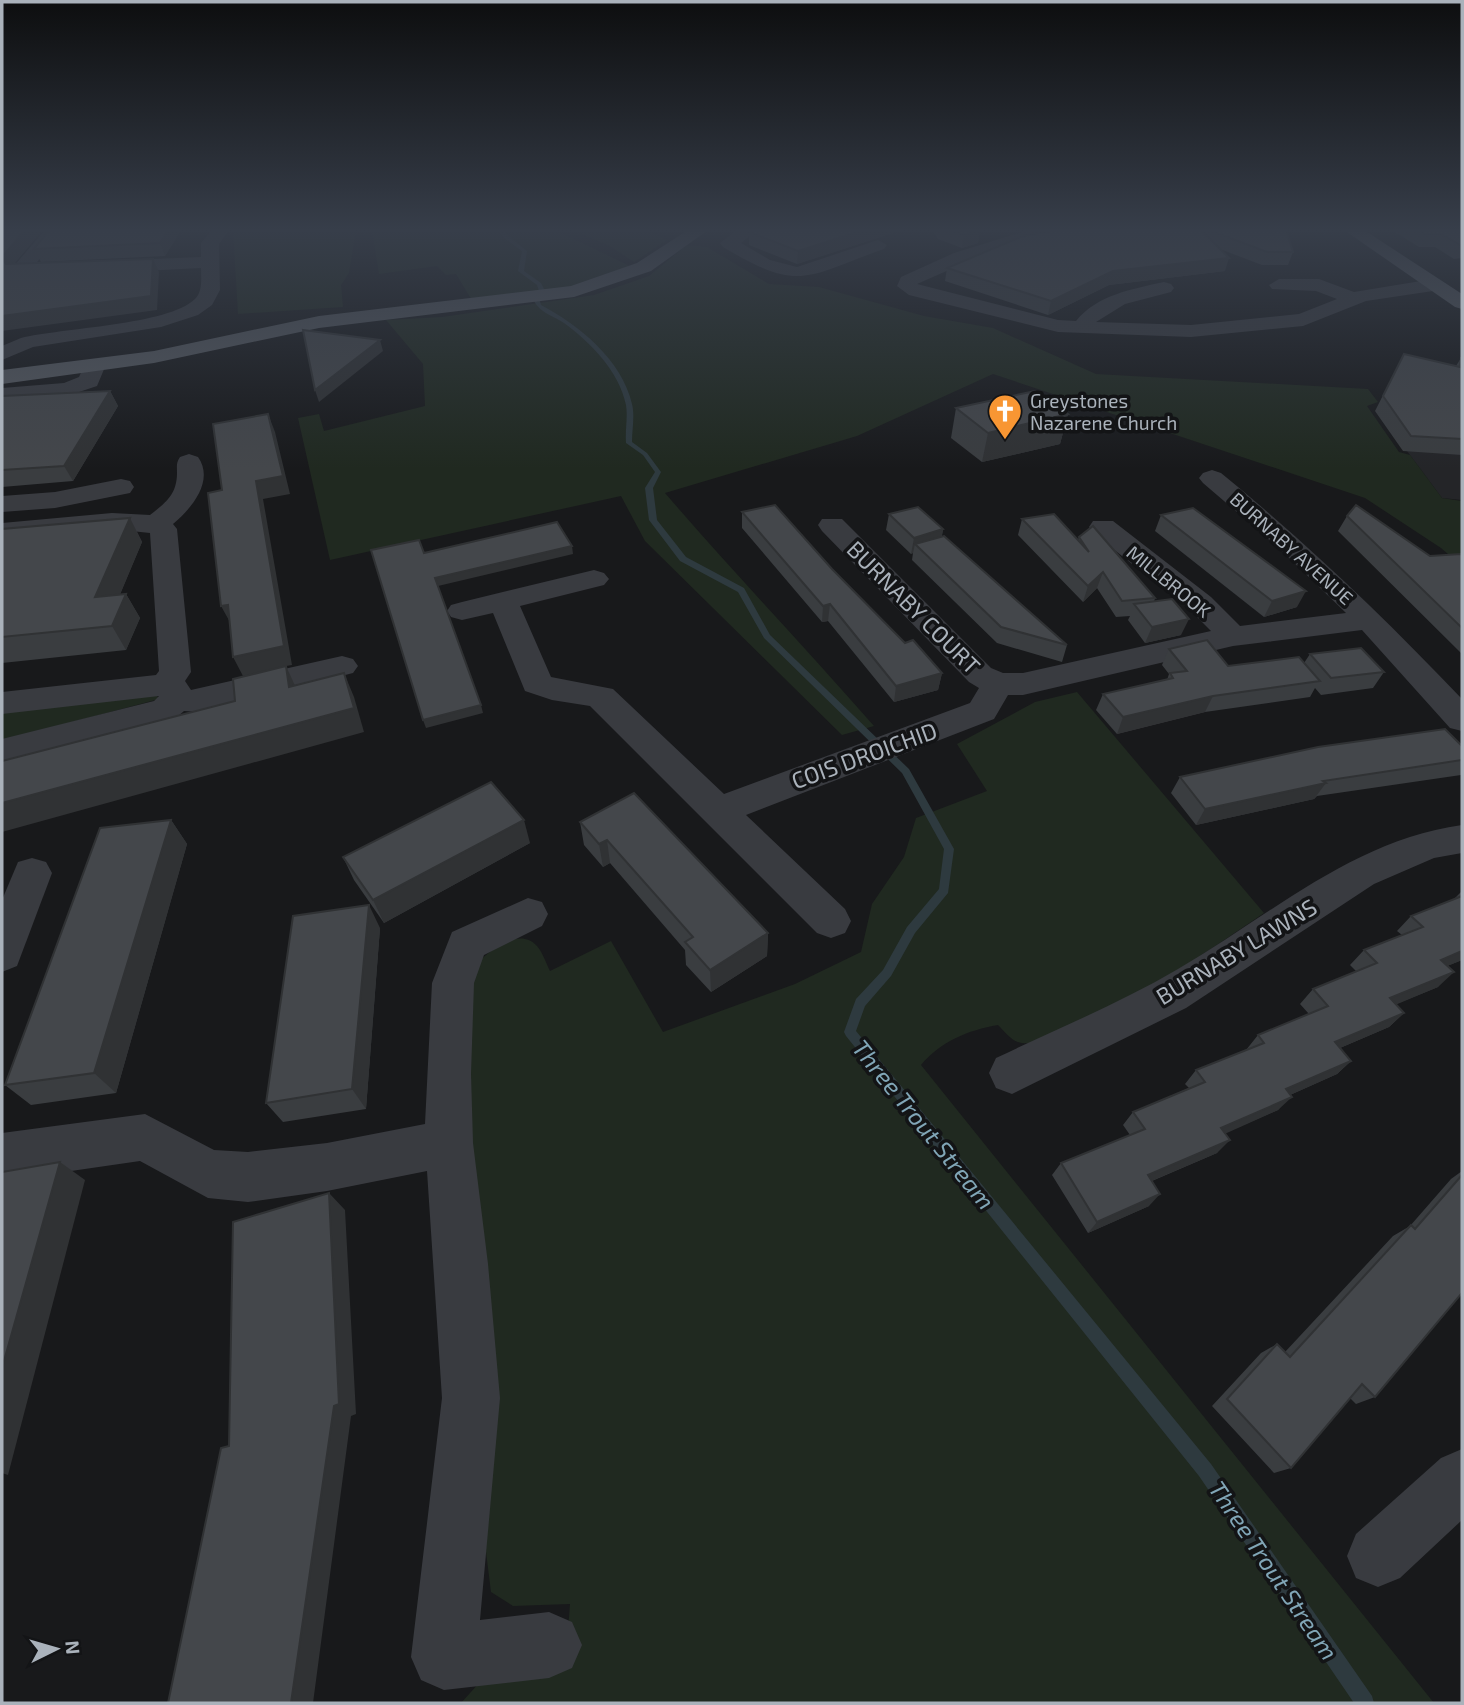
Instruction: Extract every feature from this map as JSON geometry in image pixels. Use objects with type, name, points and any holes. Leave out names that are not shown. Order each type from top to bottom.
[{"type":"main road","points":[[2,377],[94,367],[319,322],[420,310]]},
{"type":"street","points":[[2,343],[28,342],[161,321],[193,310]]},
{"type":"street","points":[[992,310],[1058,326],[1191,331],[1265,326],[1303,320],[1328,310]]},
{"type":"street","points":[[1081,328],[1091,314],[1099,310]]},
{"type":"street","points":[[2,354],[28,342]]},
{"type":"street","points":[[2,395],[67,389],[89,381],[94,367]]},
{"type":"street","points":[[157,523],[187,498],[191,480],[189,462]]},
{"type":"street","name":"BURNABY AVENUE","points":[[1212,478],[1290,542],[1370,620]]},
{"type":"street","points":[[2,504],[55,500],[121,487]]},
{"type":"street","points":[[2,531],[129,520],[157,523],[163,528],[175,672],[165,709],[2,751]]},
{"type":"street","name":"BURNABY COURT","points":[[832,525],[979,675],[998,684],[1023,684],[1233,636],[1370,620]]},
{"type":"street","name":"MILLBROOK","points":[[1103,527],[1200,603],[1233,636]]},
{"type":"street","points":[[462,611],[594,579]]},
{"type":"street","points":[[503,601],[537,683],[549,691],[579,691],[601,697],[716,812],[831,921]]},
{"type":"street","points":[[1370,620],[1462,720]]},
{"type":"street","points":[[2,703],[171,693],[200,701],[342,666]]},
{"type":"street","name":"COIS DROICHID","points":[[716,812],[982,711],[998,684]]},
{"type":"street","name":"BURNABY LAWNS","points":[[1012,1073],[1192,982],[1369,868],[1441,839],[1462,839]]},
{"type":"street","points":[[2,954],[32,873]]},
{"type":"street","points":[[528,914],[467,944],[453,983],[448,1074],[449,1143],[462,1264],[471,1398],[444,1657],[549,1645]]},
{"type":"street","points":[[2,1157],[145,1137],[208,1174],[248,1177],[327,1167],[449,1143]]},
{"type":"street","points":[[1378,1556],[1462,1479]]},
{"type":"shaded area","points":[[238,310],[305,310],[238,314]]},
{"type":"shaded area","points":[[493,310],[901,310],[993,328],[1096,374],[1368,389],[1378,402],[1367,406],[1399,452],[1410,455],[1442,498],[1462,501],[1462,566],[1441,548],[1365,498],[993,374],[857,436],[665,493],[874,726],[842,735],[645,541],[621,496],[330,560],[298,418],[319,414],[324,431],[425,406],[423,364],[386,320],[442,317]]},
{"type":"shaded area","points":[[1462,408],[1462,500],[1442,498],[1404,447]]},
{"type":"shaded area","points":[[1077,692],[1264,913],[1141,993],[1067,1032],[1038,1042],[1018,1042],[998,1025],[987,1027],[946,1044],[921,1065],[1434,1703],[461,1703],[480,1682],[565,1669],[570,1604],[513,1606],[491,1592],[486,1552],[466,1104],[473,967],[503,943],[521,938],[537,946],[550,971],[611,941],[663,1032],[795,984],[861,952],[872,904],[904,857],[916,818],[987,791],[957,744],[1035,702]]},
{"type":"shaded area","points":[[157,696],[159,699],[2,741],[2,711]]},
{"type":"building","points":[[2,310],[50,310],[2,316]]},
{"type":"building","points":[[303,330],[380,340],[315,390]]},
{"type":"building","points":[[1404,354],[1460,367],[1462,358],[1462,439],[1411,436],[1383,396]]},
{"type":"building","points":[[110,391],[64,466],[2,470],[2,396]]},
{"type":"building","points":[[1035,391],[1068,414],[988,433],[956,408]]},
{"type":"building","points":[[268,414],[283,476],[256,481],[284,646],[233,657],[228,605],[221,606],[208,493],[222,490],[213,424]]},
{"type":"building","points":[[775,505],[832,569],[905,643],[913,640],[942,673],[896,686],[830,604],[823,606],[742,512]]},
{"type":"building","points":[[1356,505],[1430,556],[1462,555],[1462,628],[1347,516]]},
{"type":"building","points":[[918,507],[943,529],[914,538],[889,514]]},
{"type":"building","points":[[1193,508],[1306,591],[1272,601],[1161,515]]},
{"type":"building","points":[[1054,514],[1089,552],[1079,537],[1093,526],[1155,598],[1122,601],[1103,572],[1088,586],[1022,519]]},
{"type":"building","points":[[130,518],[95,597],[126,594],[112,626],[2,637],[2,529]]},
{"type":"building","points":[[557,522],[572,546],[435,578],[481,705],[423,720],[371,550],[419,540],[424,553]]},
{"type":"building","points":[[944,536],[1067,645],[1001,627],[915,544]]},
{"type":"building","points":[[1172,599],[1189,619],[1152,627],[1134,604]]},
{"type":"building","points":[[1207,640],[1228,666],[1299,657],[1320,681],[1213,696],[1123,717],[1103,694],[1173,678],[1170,673],[1187,671],[1169,649]]},
{"type":"building","points":[[1361,648],[1384,672],[1331,678],[1310,654]]},
{"type":"building","points":[[286,666],[289,687],[344,673],[354,708],[2,803],[2,761],[235,701],[233,679]]},
{"type":"building","points":[[1445,729],[1462,746],[1462,760],[1323,781],[1326,783],[1205,809],[1180,777],[1318,747]]},
{"type":"building","points":[[491,782],[524,820],[373,900],[343,857]]},
{"type":"building","points":[[634,793],[768,933],[710,970],[685,942],[693,937],[607,840],[599,844],[580,822]]},
{"type":"building","points":[[171,820],[94,1073],[5,1085],[100,828]]},
{"type":"building","points":[[1462,896],[1462,951],[1441,960],[1454,972],[1390,998],[1404,1013],[1335,1042],[1351,1061],[1286,1089],[1292,1097],[1221,1128],[1230,1140],[1148,1175],[1160,1194],[1097,1222],[1061,1163],[1145,1129],[1133,1112],[1205,1082],[1196,1070],[1264,1043],[1258,1035],[1328,1006],[1313,989],[1377,963],[1364,950],[1423,927],[1411,916]]},
{"type":"building","points":[[369,905],[352,1089],[266,1103],[293,916]]},
{"type":"building","points":[[60,1162],[2,1368],[2,1172]]},
{"type":"building","points":[[1462,1175],[1462,1293],[1375,1397],[1362,1384],[1291,1468],[1227,1399],[1277,1344],[1290,1357],[1411,1225],[1415,1229]]},
{"type":"building","points":[[329,1193],[339,1404],[334,1406],[291,1703],[168,1703],[221,1448],[229,1446],[233,1222]]},
{"type":"waterway","name":"Three Trout Stream","points":[[546,310],[566,322],[594,346],[625,390],[630,413],[629,443],[645,454],[658,472],[649,488],[653,520],[683,559],[741,590],[767,636],[906,771],[949,849],[944,890],[911,930],[887,973],[860,1003],[850,1032],[1205,1470],[1365,1703]]},
{"type":"place","name":"Greystones Nazarene Church","points":[[1005,441]]}]
